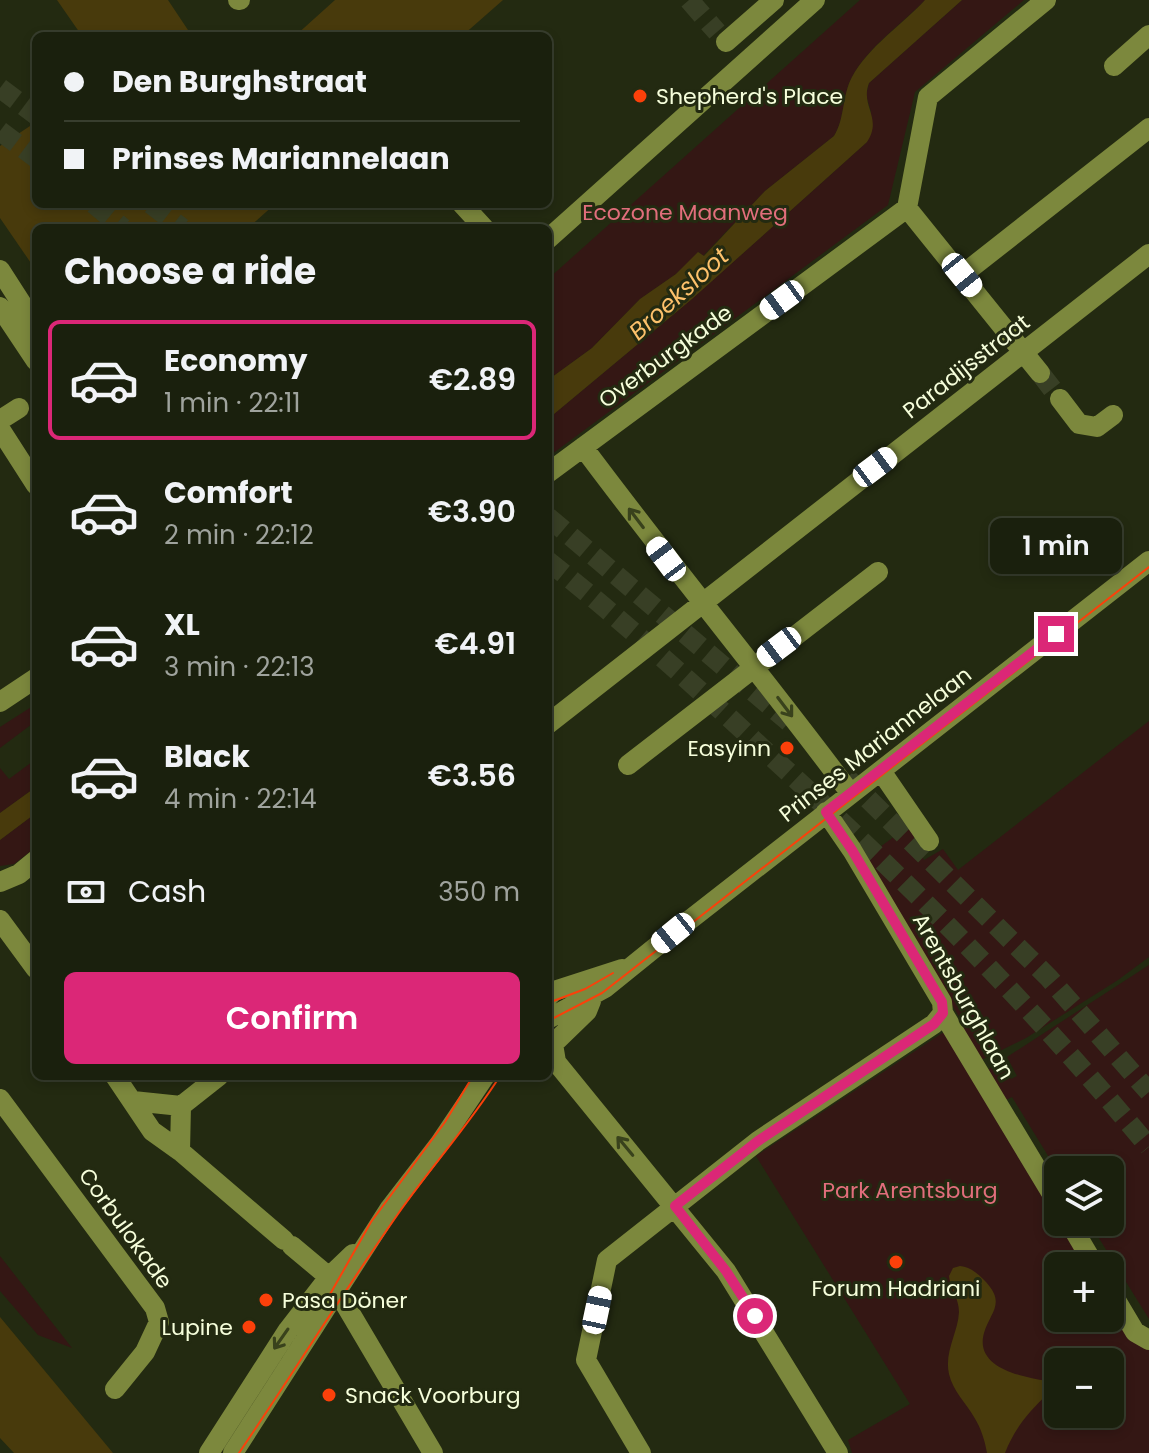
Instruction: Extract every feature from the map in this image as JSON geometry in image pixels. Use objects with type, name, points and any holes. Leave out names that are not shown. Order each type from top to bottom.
[{"type":"street","points":[[745,63],[722,37],[775,0],[794,19]]},
{"type":"street","points":[[552,235],[815,0]]},
{"type":"street","points":[[1040,373],[907,208],[928,97],[1046,0]]},
{"type":"street","points":[[1114,66],[1149,35]]},
{"type":"street","points":[[962,275],[1149,128]]},
{"type":"street","points":[[466,208],[480,224]]},
{"type":"street","name":"Overburgkade","points":[[552,470],[907,208]]},
{"type":"street","name":"Paradijsstraat","points":[[552,721],[1149,254]]},
{"type":"street","points":[[0,270],[7,300],[27,325],[32,345]]},
{"type":"street","points":[[1060,399],[1079,424],[1097,427],[1113,415]]},
{"type":"street","points":[[19,408],[1,427],[32,478]]},
{"type":"street","points":[[583,447],[666,559],[703,601],[851,794]]},
{"type":"street","name":"Prinses Mariannelaan","points":[[552,1005],[592,997],[1149,561]]},
{"type":"street","points":[[628,765],[878,572]]},
{"type":"street","points":[[0,702],[32,681]]},
{"type":"street","points":[[881,771],[929,841]]},
{"type":"street","name":"Arentsburghlaan","points":[[826,812],[942,1002],[943,1013],[1044,1181]]},
{"type":"street","points":[[0,882],[19,874],[32,863]]},
{"type":"street","points":[[0,920],[32,964]]},
{"type":"street","name":"Prinses Mariannelaan","points":[[552,1005],[631,966]]},
{"type":"street","points":[[592,997],[587,1011],[553,1044],[556,1062],[726,1271],[838,1453]]},
{"type":"street","points":[[641,1453],[586,1360],[607,1260],[758,1141],[934,1024],[943,1013]]},
{"type":"street","points":[[118,1080],[152,1131],[180,1151],[334,1286],[433,1453]]},
{"type":"street","points":[[133,1101],[181,1106],[214,1080]]},
{"type":"street","points":[[209,1453],[275,1349],[334,1286],[364,1248],[486,1080]]},
{"type":"street","name":"Corbulokade","points":[[0,1099],[155,1308],[159,1322],[145,1352],[115,1389]]},
{"type":"street","points":[[180,1151],[181,1106]]},
{"type":"street","points":[[233,1453],[334,1286]]},
{"type":"street","points":[[1124,1314],[1135,1332],[1149,1340]]},
{"type":"green space","name":"Ecozone Maanweg","points":[[860,0],[925,0],[859,66],[849,84],[834,136],[765,191],[703,256],[699,252],[676,274],[640,299],[592,348],[552,377],[552,275]]},
{"type":"green space","points":[[962,0],[1024,0],[915,92],[888,205],[552,454],[552,416],[692,299],[867,142],[871,112],[866,95],[869,83]]},
{"type":"green space","points":[[32,707],[32,724],[0,748],[0,727]]},
{"type":"green space","points":[[1149,721],[1149,957],[1026,1038],[979,1061],[958,1023],[961,1020],[865,858],[910,825],[914,832],[914,844],[924,860],[943,849],[958,870]]},
{"type":"green space","points":[[32,762],[32,790],[0,813],[0,768],[9,779]]},
{"type":"green space","points":[[32,816],[32,850],[14,864],[0,866],[0,840]]},
{"type":"green space","points":[[1149,965],[1149,1319],[1124,1279],[1124,1252],[1108,1252],[1098,1236],[1124,1236],[1124,1156],[1048,1156],[1012,1097],[1004,1101],[988,1074],[989,1069],[1000,1061],[1011,1079],[1017,1076],[1007,1057]]},
{"type":"green space","name":"Park Arentsburg","points":[[947,1030],[1044,1193],[1044,1236],[1070,1236],[1079,1252],[1044,1252],[1044,1332],[1124,1332],[1124,1320],[1149,1350],[1149,1453],[852,1453],[848,1440],[910,1404],[756,1156]]},
{"type":"green space","points":[[0,1256],[72,1348],[38,1335],[0,1291]]},
{"type":"water","points":[[57,0],[168,0],[189,32],[79,32]]},
{"type":"water","points":[[335,0],[503,0],[467,32],[299,32]]},
{"type":"water","name":"Broeksloot","points":[[925,0],[962,0],[869,83],[867,99],[873,126],[867,142],[692,299],[552,416],[552,377],[592,348],[640,299],[676,274],[698,252],[704,256],[765,191],[834,136],[852,77],[877,46]]},
{"type":"water","points":[[32,125],[32,208],[270,208],[252,224],[32,224],[32,265],[0,218],[0,146]]},
{"type":"water","points":[[32,790],[32,816],[0,840],[0,813]]},
{"type":"water","points":[[953,1268],[968,1268],[977,1274],[995,1296],[995,1308],[984,1333],[986,1355],[1003,1369],[1044,1381],[1044,1398],[1023,1420],[1005,1453],[987,1453],[979,1426],[949,1374],[948,1358],[959,1312],[949,1276]]},
{"type":"water","points":[[0,1317],[113,1453],[14,1453],[0,1438]]},
{"type":"tunnel","points":[[689,0],[717,32]]},
{"type":"tunnel","points":[[0,88],[32,112]]},
{"type":"tunnel","points":[[0,131],[32,155]]},
{"type":"tunnel","points":[[99,208],[118,224]]},
{"type":"tunnel","points":[[156,208],[177,224]]},
{"type":"tunnel","points":[[1040,373],[1060,399]]},
{"type":"tunnel","points":[[552,520],[789,722]]},
{"type":"tunnel","points":[[552,564],[709,700],[913,891],[1058,1041],[1149,1147]]},
{"type":"tunnel","points":[[847,778],[1049,978],[1149,1092]]},
{"type":"tram line","points":[[552,1019],[602,993],[1149,567]]},
{"type":"tram line","points":[[552,1001],[585,989],[613,973]]},
{"type":"tram line","points":[[329,1296],[371,1222],[445,1122],[471,1080]]},
{"type":"tram line","points":[[239,1453],[378,1243],[497,1080]]},
{"type":"place","name":"Shepherd's Place","points":[[640,96]]},
{"type":"place","name":"Easyinn","points":[[787,748]]},
{"type":"place","name":"Forum Hadriani","points":[[896,1262]]},
{"type":"place","name":"Pasa Döner","points":[[266,1300]]},
{"type":"place","name":"Lupine","points":[[249,1327]]},
{"type":"place","name":"Snack Voorburg","points":[[329,1395]]},
{"type":"route","points":[[755,1316],[726,1271],[675,1206],[758,1141],[934,1024],[943,1013],[942,1002],[826,812],[1056,634]]}]
